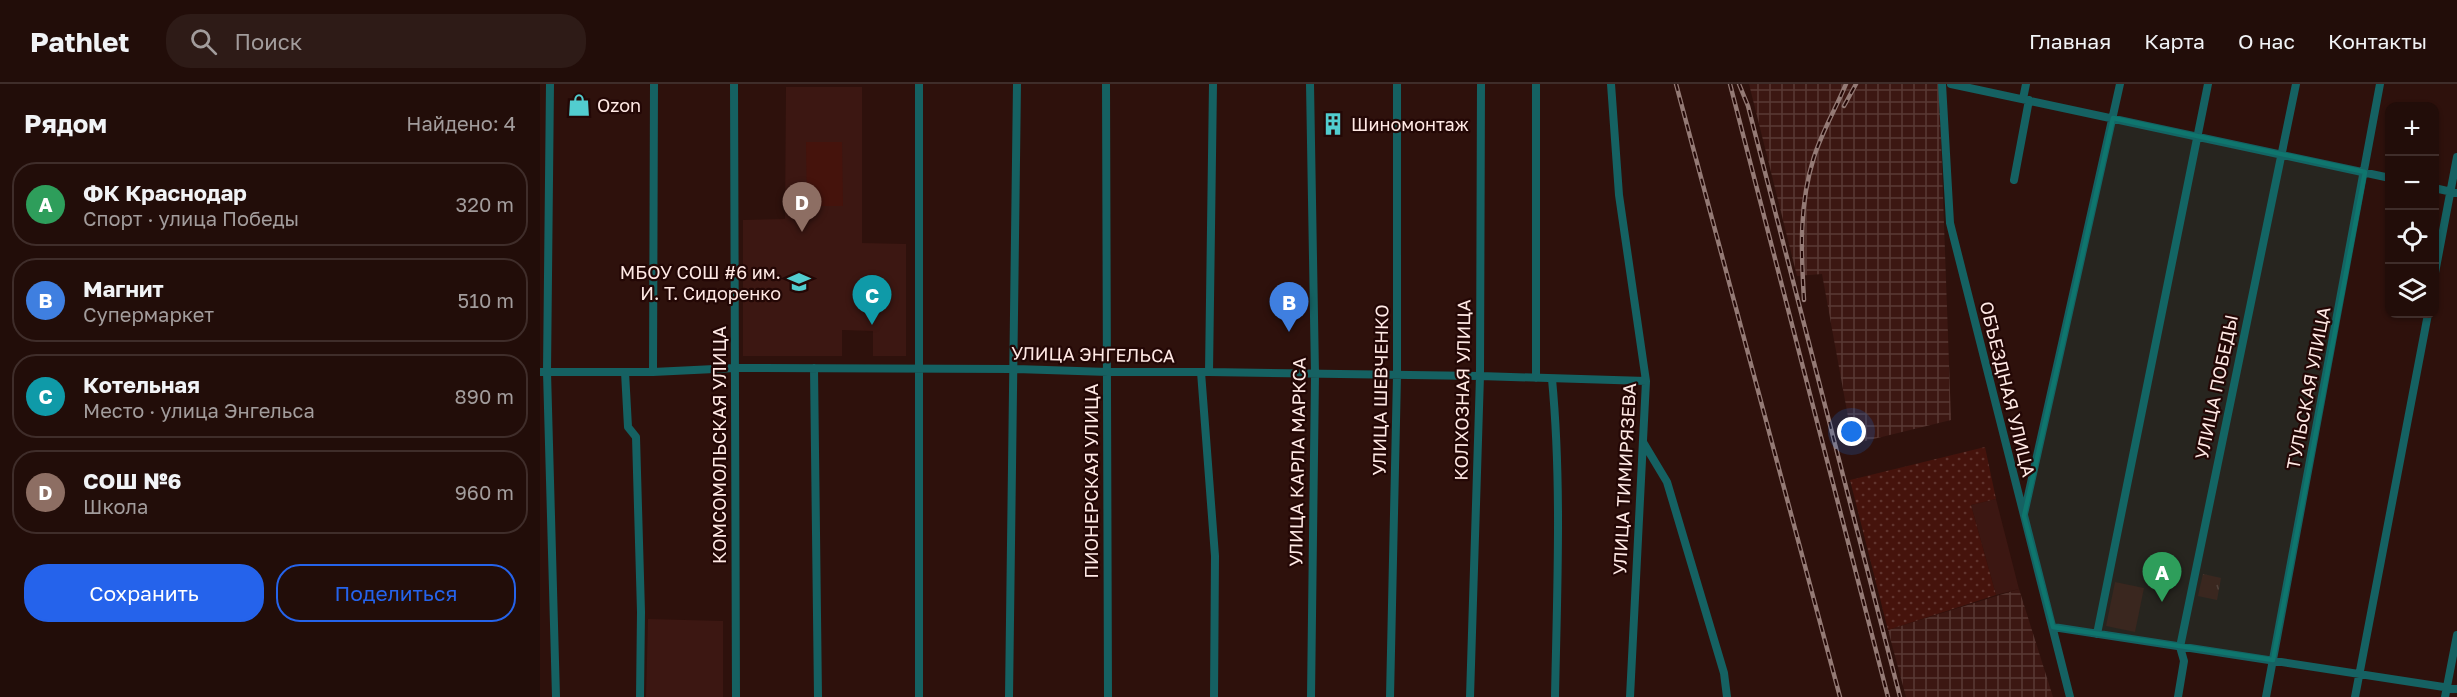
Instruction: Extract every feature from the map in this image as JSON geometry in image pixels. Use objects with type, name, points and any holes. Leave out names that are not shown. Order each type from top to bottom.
[{"type":"street","points":[[549,84],[544,372],[556,697]]},
{"type":"street","points":[[653,372],[654,84]]},
{"type":"street","name":"КОМСОМОЛЬСКАЯ УЛИЦА","points":[[734,84],[736,697]]},
{"type":"street","points":[[919,84],[919,697]]},
{"type":"street","points":[[1009,697],[1017,84]]},
{"type":"street","name":"ПИОНЕРСКАЯ УЛИЦА","points":[[1106,84],[1108,697]]},
{"type":"street","points":[[1213,84],[1205,372],[1215,556],[1215,697]]},
{"type":"street","name":"УЛИЦА КАРЛА МАРКСА","points":[[1310,84],[1315,374],[1311,697]]},
{"type":"street","name":"УЛИЦА ШЕВЧЕНКО","points":[[1390,697],[1397,376],[1397,84]]},
{"type":"street","name":"КОЛХОЗНАЯ УЛИЦА","points":[[1470,697],[1480,376],[1481,84]]},
{"type":"street","points":[[1536,84],[1536,378]]},
{"type":"street","name":"УЛИЦА ТИМИРЯЗЕВА","points":[[1611,84],[1620,195],[1646,381],[1630,697]]},
{"type":"street","name":"ОБЪЕЗДНАЯ УЛИЦА","points":[[1942,84],[1950,223],[2070,697]]},
{"type":"street","points":[[1952,84],[2385,177]]},
{"type":"street","points":[[2014,180],[2026,100],[2026,84]]},
{"type":"street","points":[[2024,516],[2120,84]]},
{"type":"street","points":[[2097,634],[2208,84]]},
{"type":"street","name":"УЛИЦА ПОБЕДЫ","points":[[2178,697],[2184,661],[2180,647],[2296,84]]},
{"type":"street","name":"ТУЛЬСКАЯ УЛИЦА","points":[[2266,697],[2380,84]]},
{"type":"street","points":[[2437,264],[2454,192],[2457,157]]},
{"type":"street","points":[[2439,189],[2454,192]]},
{"type":"street","points":[[2355,697],[2427,318]]},
{"type":"street","name":"УЛИЦА ЭНГЕЛЬСА","points":[[544,372],[653,372],[735,368],[920,368],[1480,376],[1646,381]]},
{"type":"street","points":[[814,368],[818,697]]},
{"type":"street","points":[[625,372],[628,427],[636,437],[641,612],[640,697]]},
{"type":"street","points":[[1552,379],[1557,435],[1558,547],[1555,697]]},
{"type":"street","points":[[1643,442],[1666,482],[1724,673],[1727,697]]},
{"type":"street","points":[[2052,627],[2359,674],[2446,692],[2457,689]]},
{"type":"street","points":[[2446,692],[2457,635]]},
{"type":"highlighted area","points":[[2113,118],[2365,172],[2273,660],[2053,627],[2024,516]]},
{"type":"shaded area","points":[[1749,84],[1939,84],[1951,420],[1853,444],[1822,274],[1797,276]]},
{"type":"shaded area","points":[[786,87],[862,87],[862,243],[906,244],[906,356],[873,356],[873,331],[842,330],[842,356],[743,356],[743,220],[785,219]]},
{"type":"shaded area","points":[[1996,499],[2019,589],[1996,595],[1971,505]]},
{"type":"shaded area","points":[[2019,589],[2053,697],[1906,697],[1888,630]]},
{"type":"shaded area","points":[[648,619],[723,621],[723,697],[646,697]]},
{"type":"green space","points":[[806,142],[842,142],[843,206],[807,206]]},
{"type":"green space","points":[[1985,447],[1996,499],[1971,505],[1996,595],[1888,630],[1850,480]]},
{"type":"green space","points":[[2203,574],[2221,578],[2217,600],[2198,596]]},
{"type":"green space","points":[[2115,582],[2144,588],[2135,632],[2106,626]]},
{"type":"railway","points":[[1676,84],[1840,697]]},
{"type":"railway","points":[[1730,84],[1888,697]]},
{"type":"railway","points":[[1739,84],[1748,106],[1900,697]]},
{"type":"railway","points":[[1804,300],[1803,210],[1809,175],[1817,148],[1846,84]]},
{"type":"railway","points":[[1844,106],[1856,84]]},
{"type":"place","name":"Ozon","points":[[579,105]]},
{"type":"place","name":"Шиномонтаж","points":[[1333,124]]},
{"type":"place","name":"СОШ №6","points":[[802,232]]},
{"type":"place","name":"МБОУ СОШ #6 им. И. Т. Сидоренко","points":[[799,282]]},
{"type":"place","name":"Котельная","points":[[872,325]]},
{"type":"place","name":"Магнит","points":[[1289,332]]},
{"type":"place","name":"ФК Краснодар","points":[[2162,602]]}]
